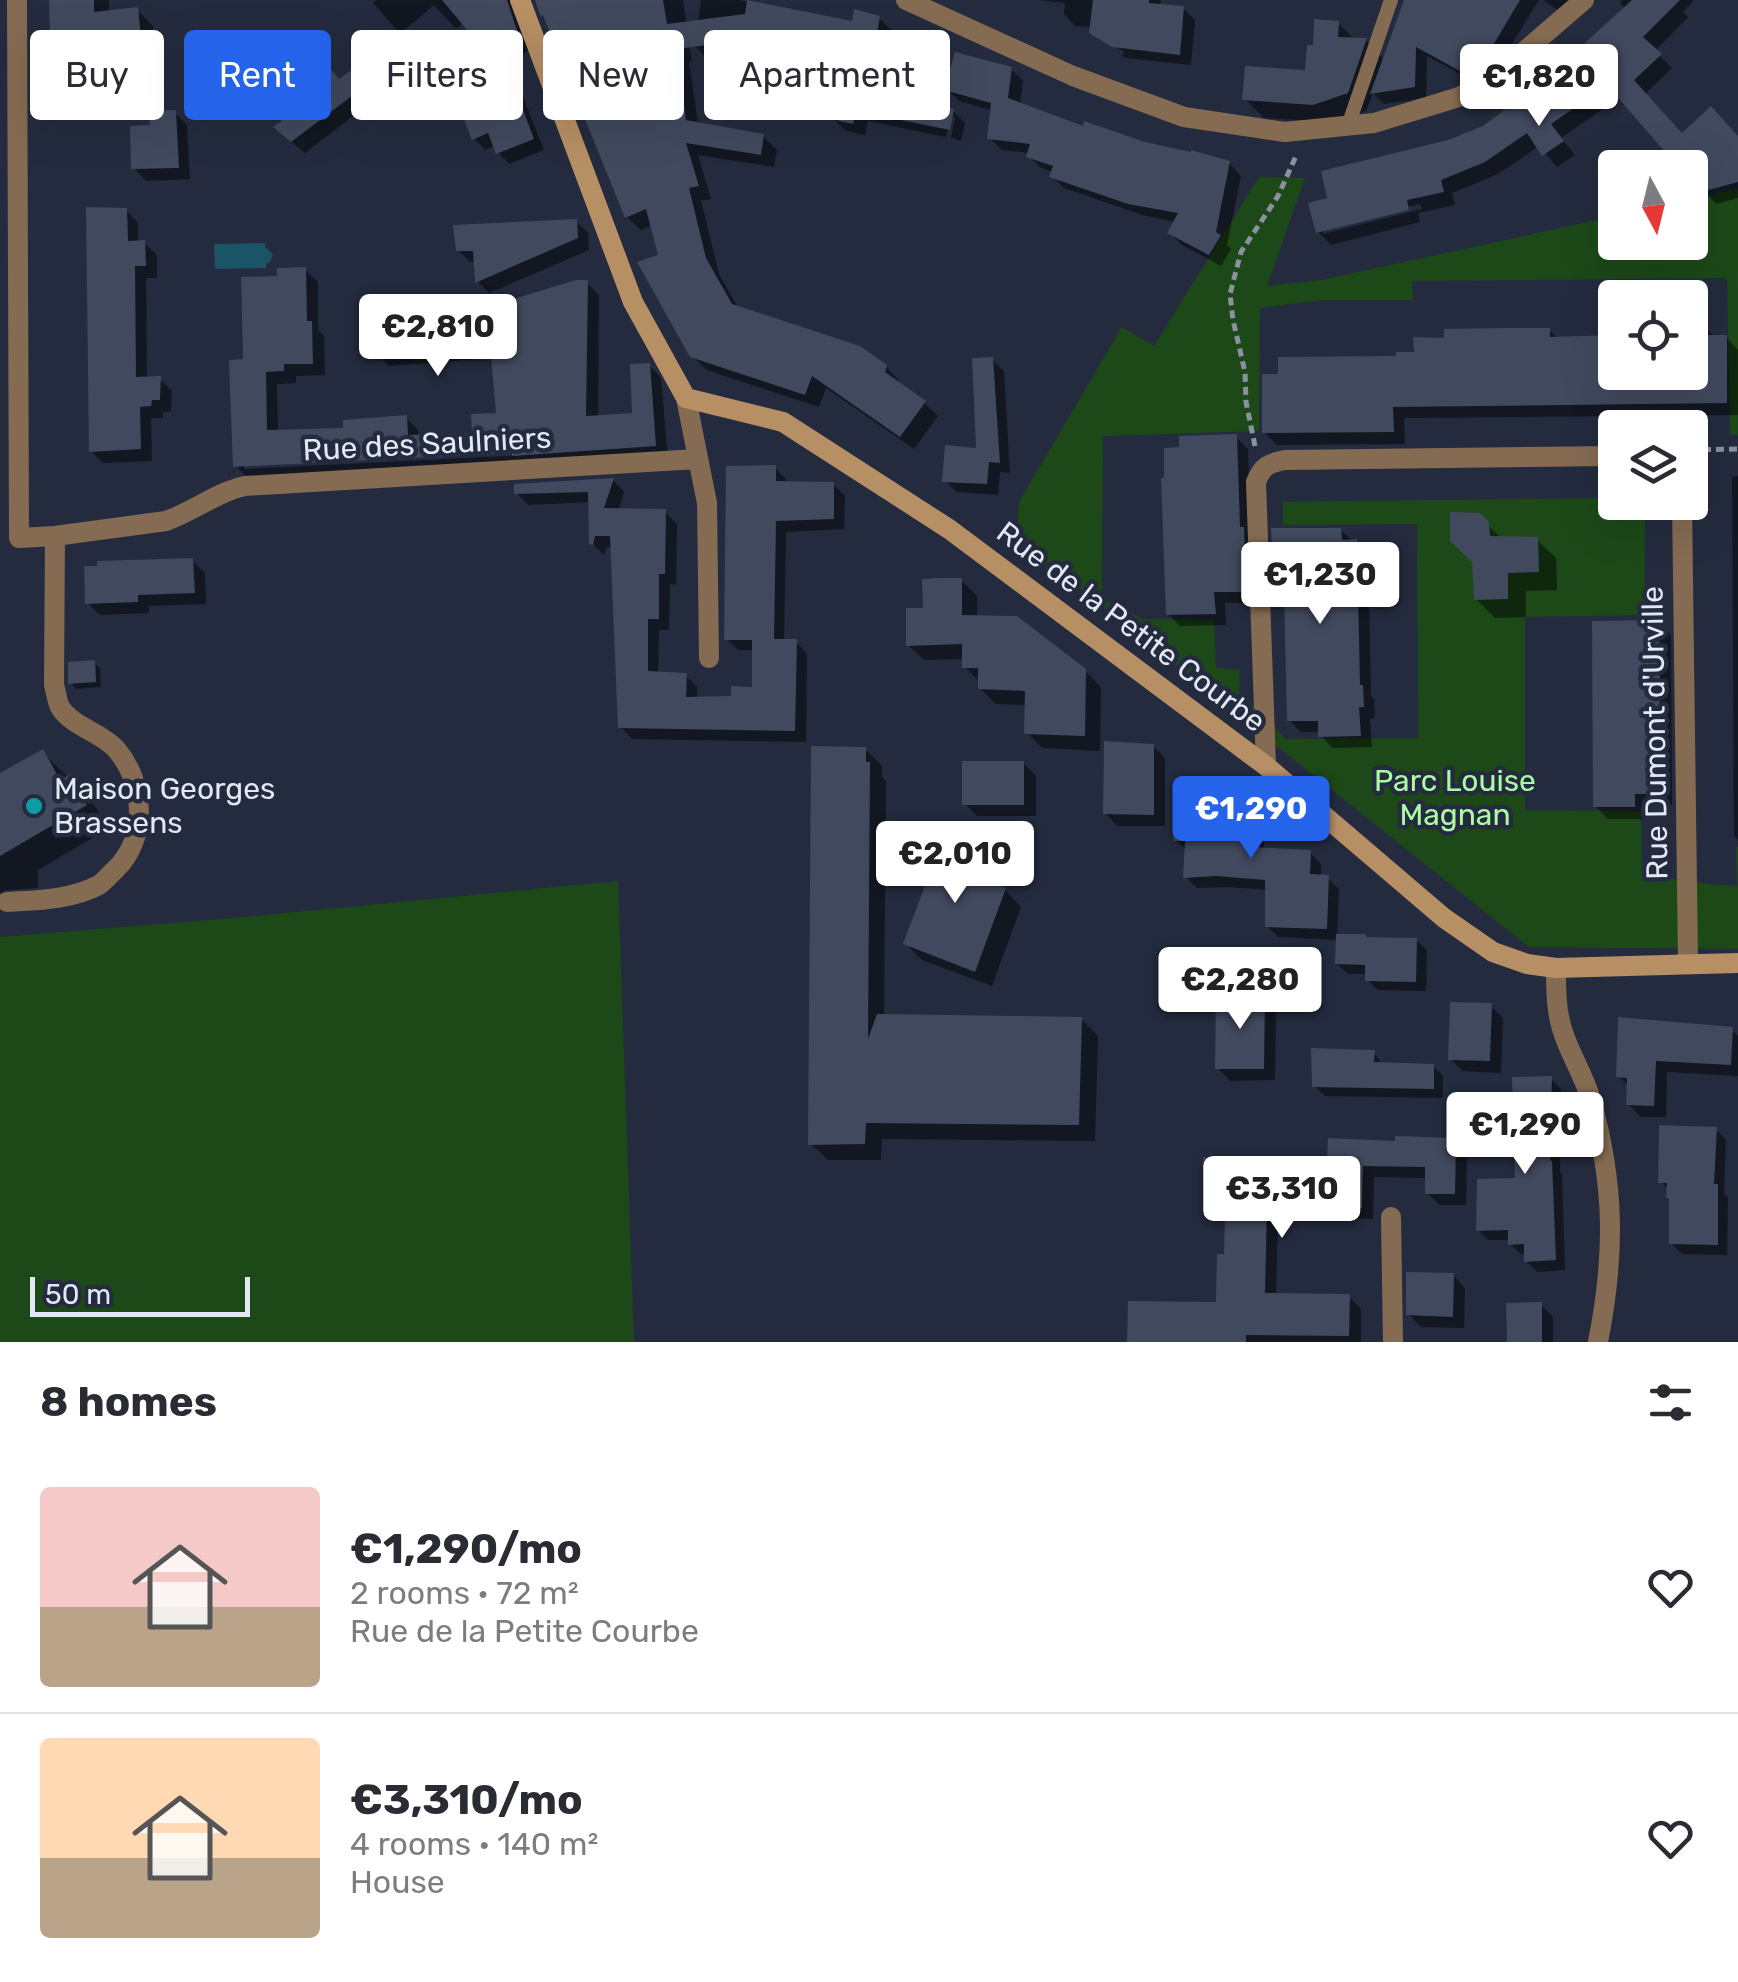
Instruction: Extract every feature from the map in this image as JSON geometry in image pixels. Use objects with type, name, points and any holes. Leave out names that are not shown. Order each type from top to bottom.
[{"type":"street","points":[[10,538],[17,0]]},
{"type":"street","points":[[520,0],[633,302],[686,398],[707,504],[709,658]]},
{"type":"street","points":[[906,0],[1073,76],[1184,117],[1285,132],[1374,123],[1459,98],[1491,80],[1584,0]]},
{"type":"street","name":"Rue de la Petite Courbe","points":[[686,398],[783,422],[948,528],[1266,766],[1444,918],[1493,952],[1526,964],[1556,968],[1738,962]]},
{"type":"street","points":[[1266,766],[1256,482],[1260,471],[1270,462],[1285,460],[1598,456]]},
{"type":"street","name":"Rue des Saulniers","points":[[10,538],[56,536],[166,520],[229,489],[245,486],[698,459]]},
{"type":"street","name":"Rue Dumont d'Urville","points":[[1682,520],[1688,962]]},
{"type":"street","points":[[8,902],[64,898],[101,884],[128,857],[137,833],[139,800],[131,772],[114,746],[60,708],[54,685],[56,536]]},
{"type":"street","points":[[1556,968],[1562,1029],[1591,1098],[1612,1208],[1607,1298],[1598,1342]]},
{"type":"street","points":[[1391,1217],[1393,1342]]},
{"type":"lane","points":[[1348,126],[1390,0]]},
{"type":"path","points":[[1260,471],[1230,294],[1241,252],[1278,196],[1307,130]]},
{"type":"path","points":[[1708,450],[1738,449]]},
{"type":"green space","name":"Parc Louise Magnan","points":[[1259,177],[1305,178],[1267,286],[1322,280],[1598,220],[1598,260],[1708,260],[1708,196],[1738,189],[1738,435],[1730,435],[1727,278],[1412,281],[1413,300],[1323,300],[1260,308],[1259,431],[1103,436],[1102,598],[1142,619],[1214,620],[1216,668],[1240,670],[1239,691],[1285,739],[1418,738],[1417,524],[1283,525],[1283,502],[1598,498],[1598,520],[1645,520],[1644,615],[1525,617],[1525,810],[1641,811],[1642,876],[1737,886],[1738,847],[1738,949],[1529,947],[1016,538],[1019,502],[1122,327],[1154,346]]},
{"type":"green space","points":[[618,881],[634,1342],[0,1342],[0,937]]},
{"type":"water","points":[[265,243],[273,254],[266,268],[215,269],[214,244]]},
{"type":"building","points":[[49,0],[94,0],[94,12],[138,7],[140,30],[50,30]]},
{"type":"building","points":[[442,0],[507,0],[517,30],[467,30]]},
{"type":"building","points":[[535,0],[663,0],[667,24],[745,14],[747,0],[852,21],[854,9],[880,16],[878,30],[704,30],[704,46],[684,48],[684,30],[549,30]]},
{"type":"building","points":[[1093,0],[1149,0],[1184,6],[1180,55],[1112,47],[1089,33]]},
{"type":"building","points":[[1404,0],[1520,0],[1486,57],[1460,71],[1416,47],[1415,87],[1370,94]]},
{"type":"building","points":[[1632,0],[1680,0],[1643,37],[1662,54],[1634,80],[1682,133],[1711,106],[1738,136],[1738,182],[1708,190],[1708,150],[1663,150],[1607,85],[1551,124],[1564,141],[1542,156],[1527,133],[1485,162],[1441,180],[1444,192],[1407,200],[1409,210],[1316,233],[1308,203],[1327,198],[1321,171],[1448,140],[1483,126],[1579,54],[1576,51]]},
{"type":"building","points":[[1314,19],[1339,21],[1338,37],[1367,38],[1348,93],[1313,105],[1242,100],[1245,66],[1305,70],[1307,45],[1313,45]]},
{"type":"building","points":[[955,52],[1012,67],[1008,98],[1083,126],[1084,121],[1145,142],[1230,161],[1216,232],[1221,235],[1209,255],[1167,233],[1178,213],[1128,204],[1049,177],[1053,166],[1026,157],[1030,144],[987,139],[991,103],[950,92]]},
{"type":"building","points":[[331,69],[339,79],[351,70],[351,97],[331,112]]},
{"type":"building","points":[[684,106],[686,120],[764,134],[761,155],[686,143],[699,186],[689,188],[706,258],[732,304],[860,346],[887,365],[885,372],[926,401],[900,437],[812,376],[805,395],[690,357],[637,262],[658,255],[646,209],[625,218],[585,120],[684,120]]},
{"type":"building","points":[[950,108],[954,109],[950,130],[901,120],[950,120]]},
{"type":"building","points":[[523,109],[534,139],[496,154],[488,133],[472,140],[464,120],[523,120]]},
{"type":"building","points":[[164,110],[176,110],[179,168],[131,169],[130,126],[164,120]]},
{"type":"building","points":[[283,120],[320,120],[291,142],[273,127]]},
{"type":"building","points":[[86,207],[127,208],[128,241],[145,240],[146,266],[135,266],[136,377],[161,376],[160,400],[140,407],[141,449],[89,452]]},
{"type":"building","points":[[577,219],[578,238],[475,283],[473,251],[456,251],[453,225]]},
{"type":"building","points":[[306,267],[313,364],[284,364],[284,371],[266,372],[267,430],[343,428],[343,420],[407,415],[408,435],[472,433],[471,414],[496,413],[490,346],[375,354],[373,319],[404,317],[403,308],[420,304],[482,300],[484,308],[576,280],[588,280],[586,416],[632,413],[630,364],[650,363],[656,446],[233,467],[229,360],[243,359],[241,277],[277,276],[277,268]]},
{"type":"building","points":[[1550,328],[1550,337],[1598,336],[1598,390],[1708,390],[1708,335],[1727,335],[1727,403],[1393,407],[1394,432],[1262,433],[1262,374],[1278,374],[1278,357],[1396,356],[1396,352],[1414,352],[1413,337],[1444,338],[1444,329]]},
{"type":"building","points":[[993,357],[1000,463],[989,462],[987,484],[942,482],[945,445],[976,448],[972,358]]},
{"type":"building","points":[[1237,434],[1246,592],[1214,592],[1216,614],[1166,615],[1161,478],[1164,448],[1179,447],[1179,436]]},
{"type":"building","points":[[776,465],[776,481],[834,482],[834,519],[776,521],[774,639],[797,639],[795,731],[618,728],[610,536],[595,536],[593,545],[589,544],[588,492],[514,494],[514,484],[614,478],[604,508],[666,509],[665,574],[659,574],[659,619],[648,619],[648,671],[687,673],[686,697],[731,696],[731,686],[752,687],[752,640],[724,640],[726,466]]},
{"type":"building","points":[[1450,512],[1480,513],[1489,522],[1490,536],[1538,537],[1539,572],[1508,573],[1508,599],[1474,600],[1472,562],[1450,541]]},
{"type":"building","points":[[1271,528],[1341,528],[1342,540],[1357,539],[1360,685],[1364,707],[1359,707],[1361,736],[1318,737],[1318,721],[1287,721],[1284,592],[1274,592]]},
{"type":"building","points":[[193,558],[195,593],[138,595],[138,602],[85,604],[84,566],[97,566],[97,561]]},
{"type":"building","points":[[962,578],[962,615],[1017,616],[1086,669],[1085,736],[1024,734],[1025,691],[978,689],[978,668],[962,668],[962,644],[906,646],[906,608],[923,608],[922,579]]},
{"type":"building","points":[[1659,620],[1661,794],[1635,794],[1635,807],[1593,807],[1592,621]]},
{"type":"building","points":[[95,660],[96,682],[68,684],[68,662]]},
{"type":"building","points":[[1104,741],[1154,744],[1154,815],[1103,814]]},
{"type":"building","points":[[811,746],[866,747],[866,762],[870,762],[868,1039],[877,1014],[1082,1017],[1079,1125],[866,1123],[865,1144],[808,1145]]},
{"type":"building","name":"Maison Georges Brassens","points":[[43,749],[60,780],[70,774],[87,805],[0,856],[0,773]]},
{"type":"building","points":[[962,761],[1024,761],[1024,805],[962,805]]},
{"type":"building","points":[[1174,799],[1254,801],[1253,847],[1311,850],[1310,874],[1329,875],[1327,929],[1265,927],[1265,880],[1183,878],[1185,841],[1173,841]]},
{"type":"building","points":[[949,822],[973,826],[963,871],[1006,888],[975,972],[903,944]]},
{"type":"building","points":[[1336,934],[1417,938],[1416,982],[1365,981],[1365,965],[1335,964]]},
{"type":"building","points":[[1216,993],[1250,993],[1250,998],[1265,998],[1264,1069],[1215,1069]]},
{"type":"building","points":[[1450,1002],[1492,1003],[1490,1061],[1448,1060]]},
{"type":"building","points":[[1618,1017],[1733,1027],[1731,1065],[1656,1061],[1654,1106],[1626,1105],[1627,1078],[1616,1077]]},
{"type":"building","points":[[1311,1048],[1375,1050],[1374,1062],[1434,1064],[1434,1089],[1312,1087]]},
{"type":"building","points":[[1552,1076],[1550,1160],[1556,1260],[1524,1262],[1524,1244],[1508,1245],[1508,1230],[1476,1231],[1477,1179],[1515,1178],[1512,1077]]},
{"type":"building","points":[[1659,1125],[1717,1127],[1714,1184],[1718,1184],[1718,1245],[1669,1244],[1667,1183],[1658,1183]]},
{"type":"building","points":[[1395,1136],[1456,1138],[1455,1194],[1425,1194],[1425,1167],[1363,1166],[1362,1208],[1267,1206],[1265,1293],[1350,1294],[1349,1336],[1246,1335],[1246,1342],[1127,1342],[1128,1301],[1216,1302],[1217,1254],[1224,1254],[1226,1182],[1203,1181],[1203,1157],[1327,1160],[1328,1138],[1395,1141]]},
{"type":"building","points":[[1406,1272],[1454,1273],[1453,1317],[1406,1315]]},
{"type":"building","points":[[1542,1302],[1542,1342],[1507,1342],[1506,1303]]},
{"type":"place","name":"Maison Georges Brassens","points":[[34,806]]}]
